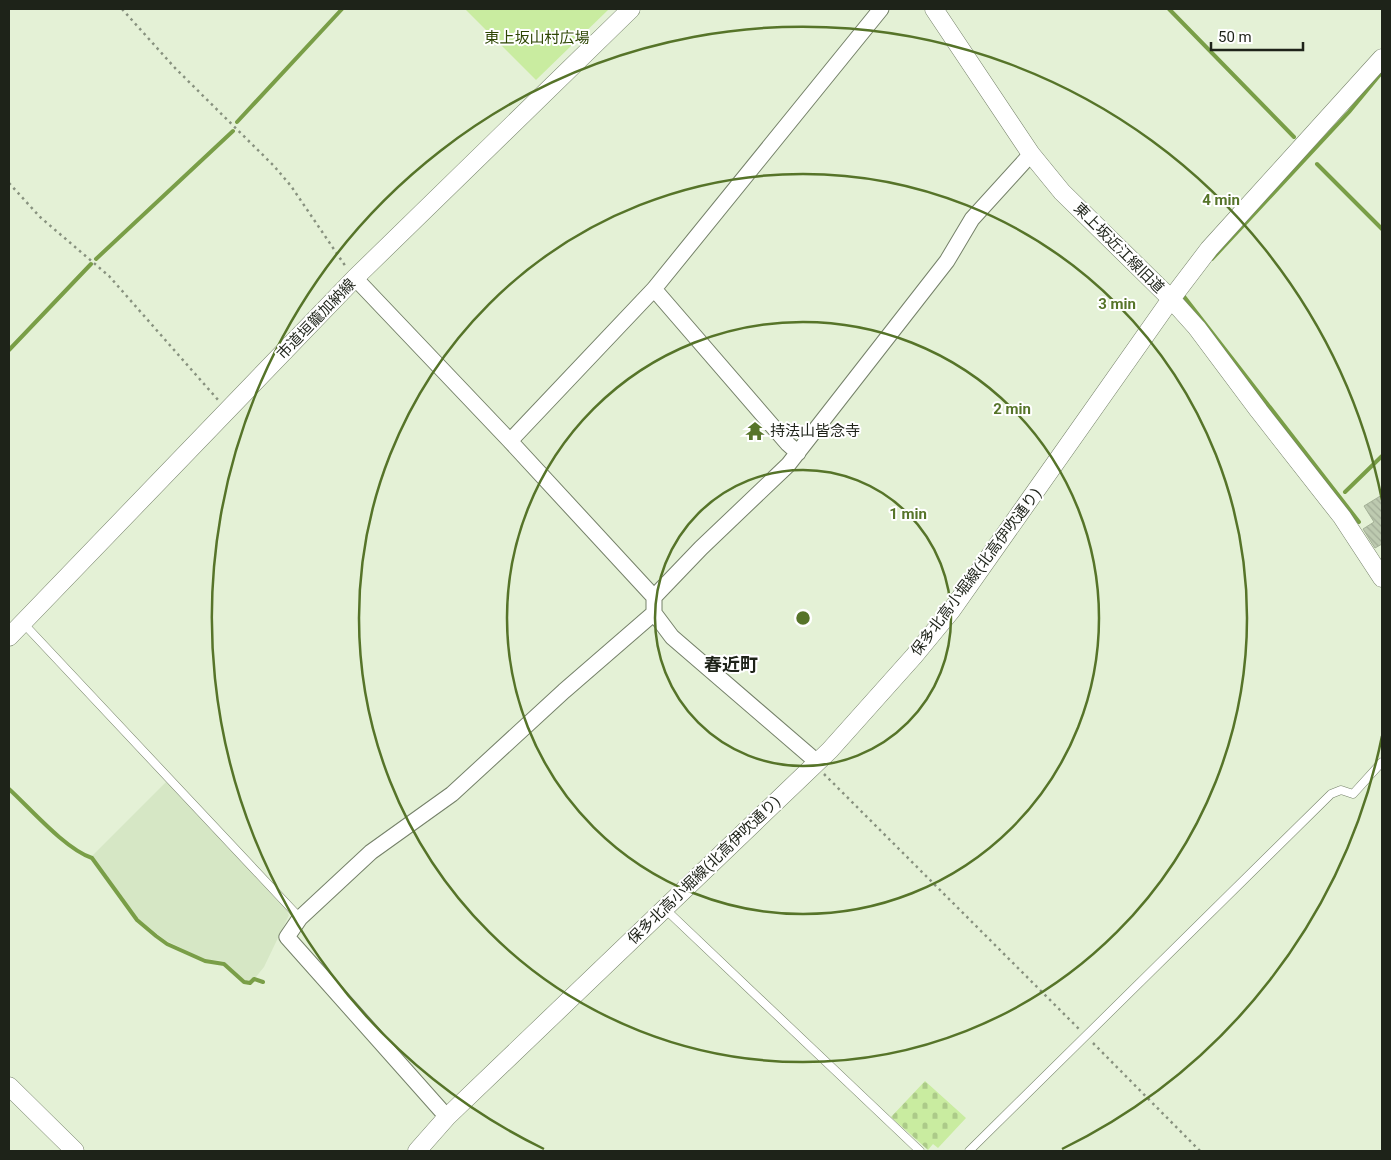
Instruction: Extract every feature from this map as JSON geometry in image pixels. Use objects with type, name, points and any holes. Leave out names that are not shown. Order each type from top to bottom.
[{"type":"street","name":"市道垣籠加納線","points":[[9,637],[355,278],[631,9]]},
{"type":"street","points":[[510,441],[654,289],[882,9]]},
{"type":"street","name":"東上坂近江線旧道","points":[[934,9],[1031,154],[1062,192],[1197,328],[1342,517],[1382,578]]},
{"type":"street","name":"保多北高小堀線(北高伊吹通り)","points":[[417,1151],[447,1117],[830,750],[914,656],[950,611],[1170,299],[1209,249],[1382,58]]},
{"type":"street","points":[[654,597],[700,548],[788,465],[947,261],[972,219],[1031,154]]},
{"type":"street","points":[[355,278],[510,441],[654,597],[654,612],[672,637],[817,762]]},
{"type":"street","points":[[654,289],[788,444],[798,453]]},
{"type":"street","points":[[447,1117],[287,937],[300,918],[371,852],[452,794],[564,691],[654,612]]},
{"type":"street","points":[[9,1086],[75,1151]]},
{"type":"lane","points":[[23,623],[300,918]]},
{"type":"lane","points":[[969,1151],[1330,794],[1341,790],[1353,794],[1382,762]]},
{"type":"lane","points":[[664,908],[920,1151]]},
{"type":"path","points":[[122,9],[175,68],[274,166],[291,186],[355,278]]},
{"type":"path","points":[[9,183],[40,217],[109,276],[228,410]]},
{"type":"path","points":[[817,762],[825,775],[1200,1151]]},
{"type":"shaded area","points":[[166,782],[289,915],[264,967],[251,983],[247,983],[223,961],[203,959],[165,940],[137,918],[122,901],[91,857]]},
{"type":"green space","name":"東上坂山村広場","points":[[465,9],[609,9],[536,80]]},
{"type":"green space","points":[[925,1081],[966,1118],[938,1148],[933,1144],[928,1150],[891,1117]]},
{"type":"building","points":[[1382,495],[1382,544],[1375,548],[1363,529],[1374,522],[1364,506]]},
{"type":"waterway","points":[[237,122],[342,9]]},
{"type":"waterway","points":[[1169,9],[1294,137]]},
{"type":"waterway","points":[[1212,259],[1349,112],[1382,72]]},
{"type":"waterway","points":[[96,259],[233,131]]},
{"type":"waterway","points":[[1317,164],[1382,229]]},
{"type":"waterway","points":[[9,350],[91,264]]},
{"type":"waterway","points":[[1182,294],[1359,522]]},
{"type":"waterway","points":[[1345,492],[1382,456]]},
{"type":"waterway","points":[[9,789],[59,837],[92,858],[137,920],[156,936],[167,944],[205,961],[224,964],[244,982],[250,983],[254,979],[263,982]]},
{"type":"place","name":"持法山皆念寺","points":[[755,431]]},
{"type":"district","name":"春近町","points":[[731,664]]}]
